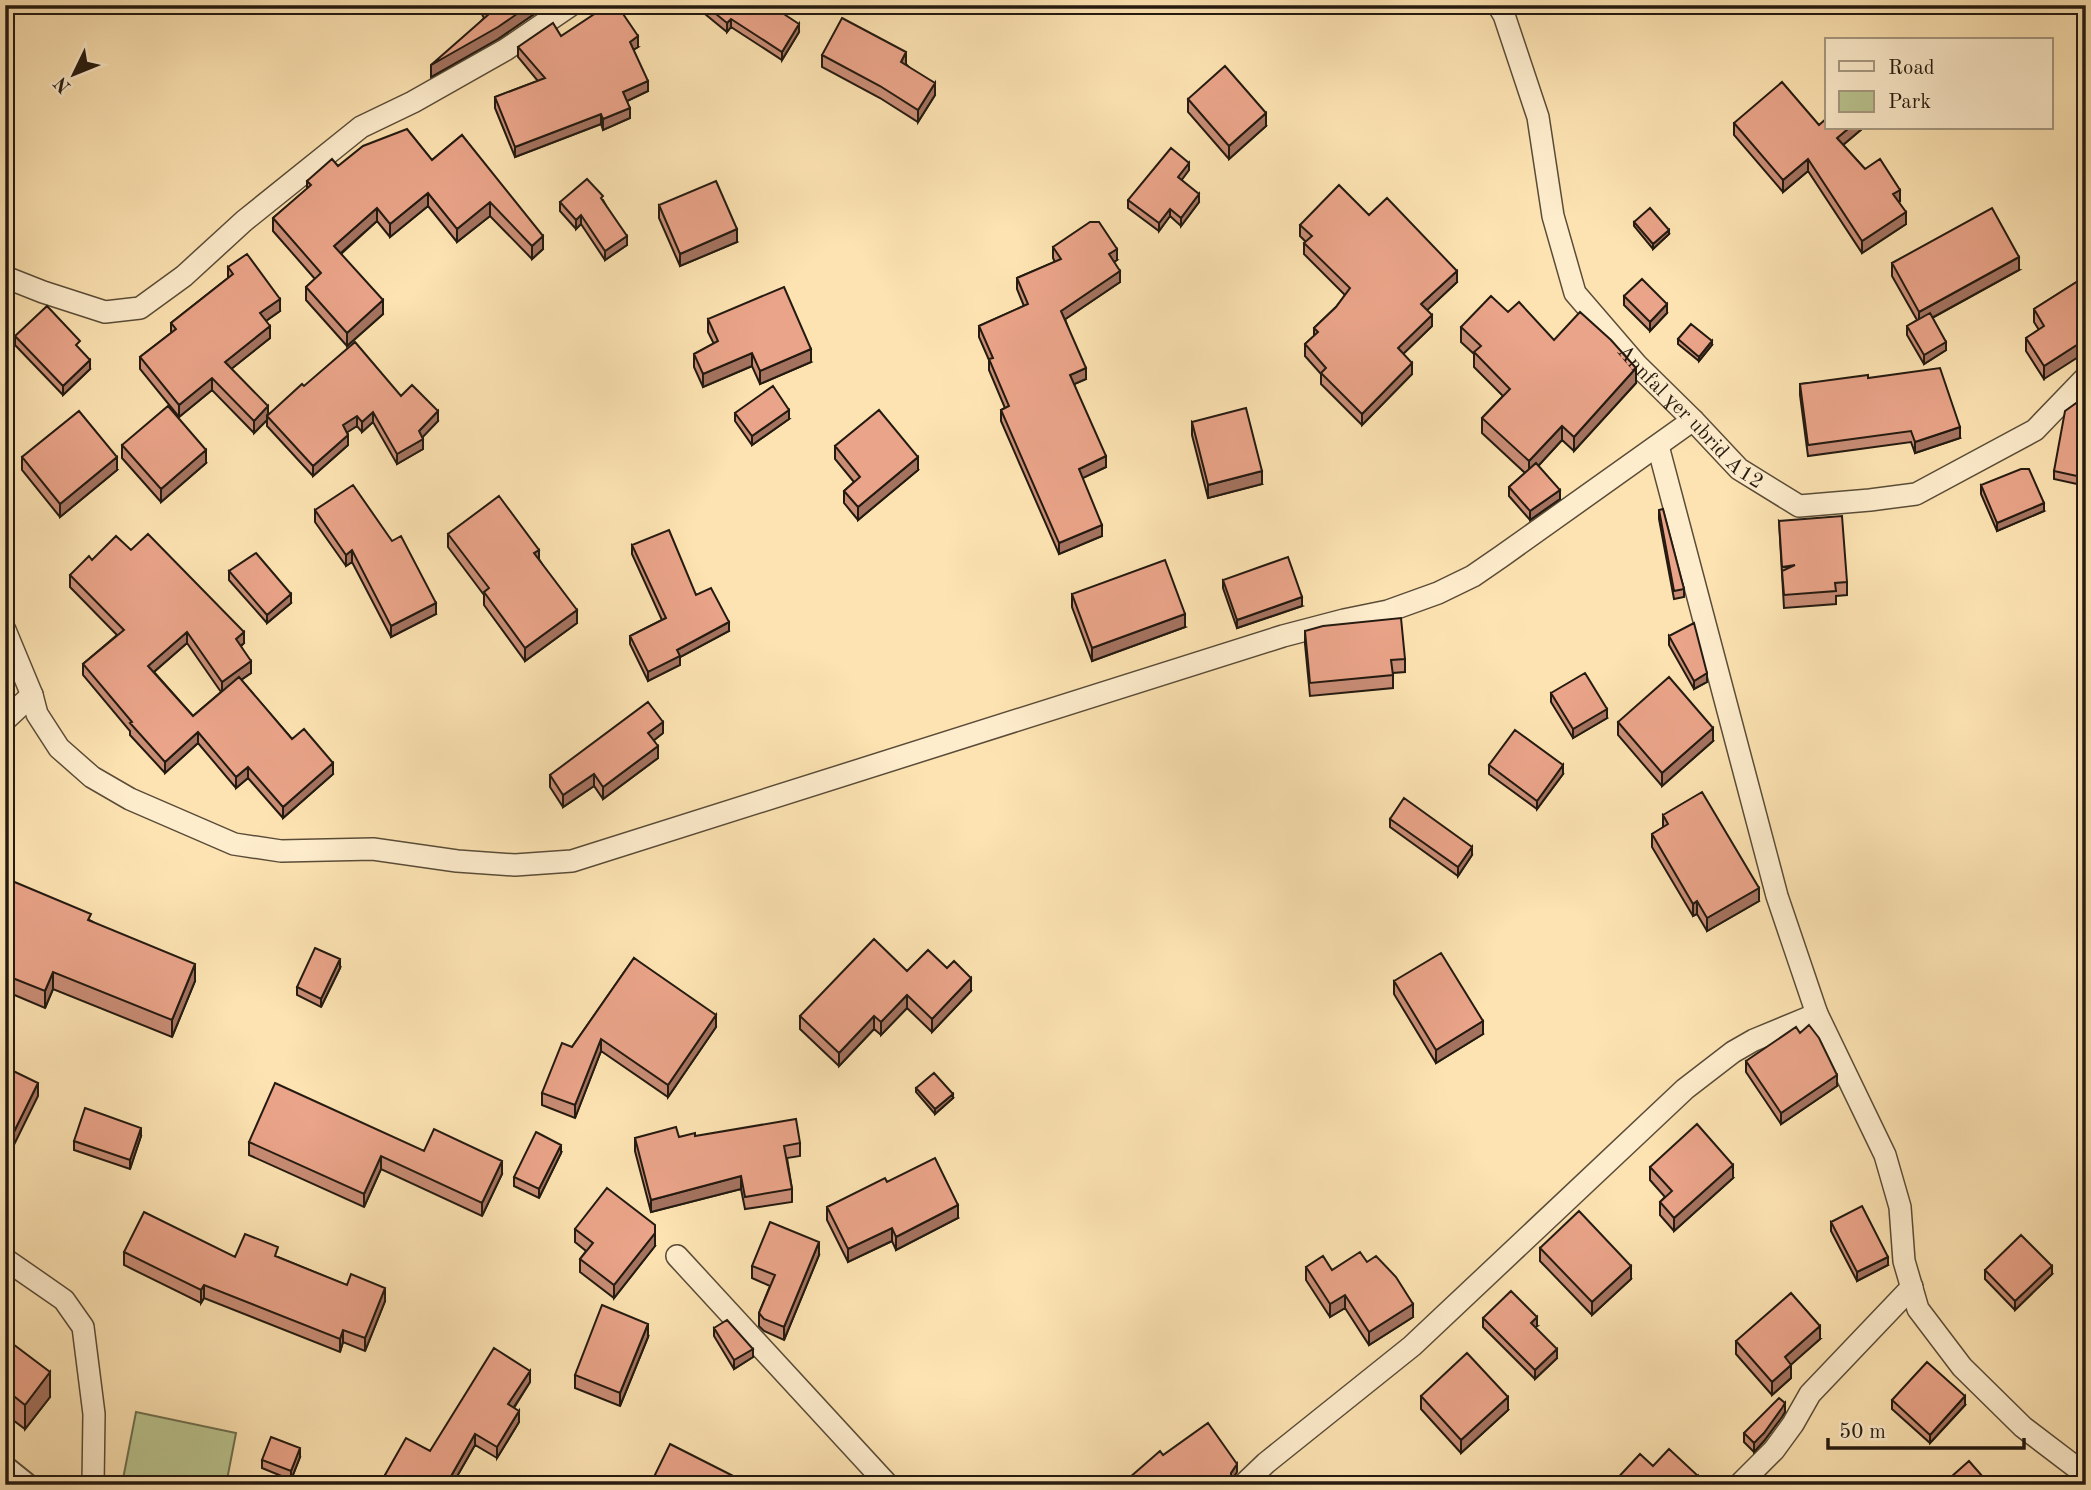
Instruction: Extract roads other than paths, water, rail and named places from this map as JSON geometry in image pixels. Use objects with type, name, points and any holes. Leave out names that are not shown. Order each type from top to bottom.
[{"type":"street","points":[[5,276],[106,313],[139,307],[184,276],[244,220],[361,127],[413,102],[505,50],[571,5]]},
{"type":"street","name":"Annfal ɣer ubrid A12","points":[[1498,5],[1504,15],[1538,117],[1553,216],[1575,293],[1637,365],[1739,469],[1799,506],[1916,494],[2035,430],[2086,377]]},
{"type":"street","points":[[5,630],[32,695],[37,715],[59,748],[92,777],[130,799],[234,844],[281,851],[373,849],[457,861],[514,865],[572,861],[1283,636],[1388,611],[1438,593],[1473,576],[1693,420]]},
{"type":"street","points":[[1658,446],[1777,895],[1817,1014],[1885,1156],[1900,1207],[1904,1261],[1918,1309],[1962,1367],[2023,1427],[2086,1475]]},
{"type":"street","points":[[5,720],[32,695]]},
{"type":"street","points":[[1243,1485],[1266,1463],[1412,1346],[1685,1089],[1744,1046],[1817,1014]]},
{"type":"street","points":[[677,1256],[888,1485]]},
{"type":"street","points":[[5,1259],[64,1300],[83,1327],[94,1414],[93,1485]]},
{"type":"street","points":[[1739,1485],[1774,1450],[1810,1394],[1912,1287]]},
{"type":"lane","points":[[5,1460],[36,1485]]}]
